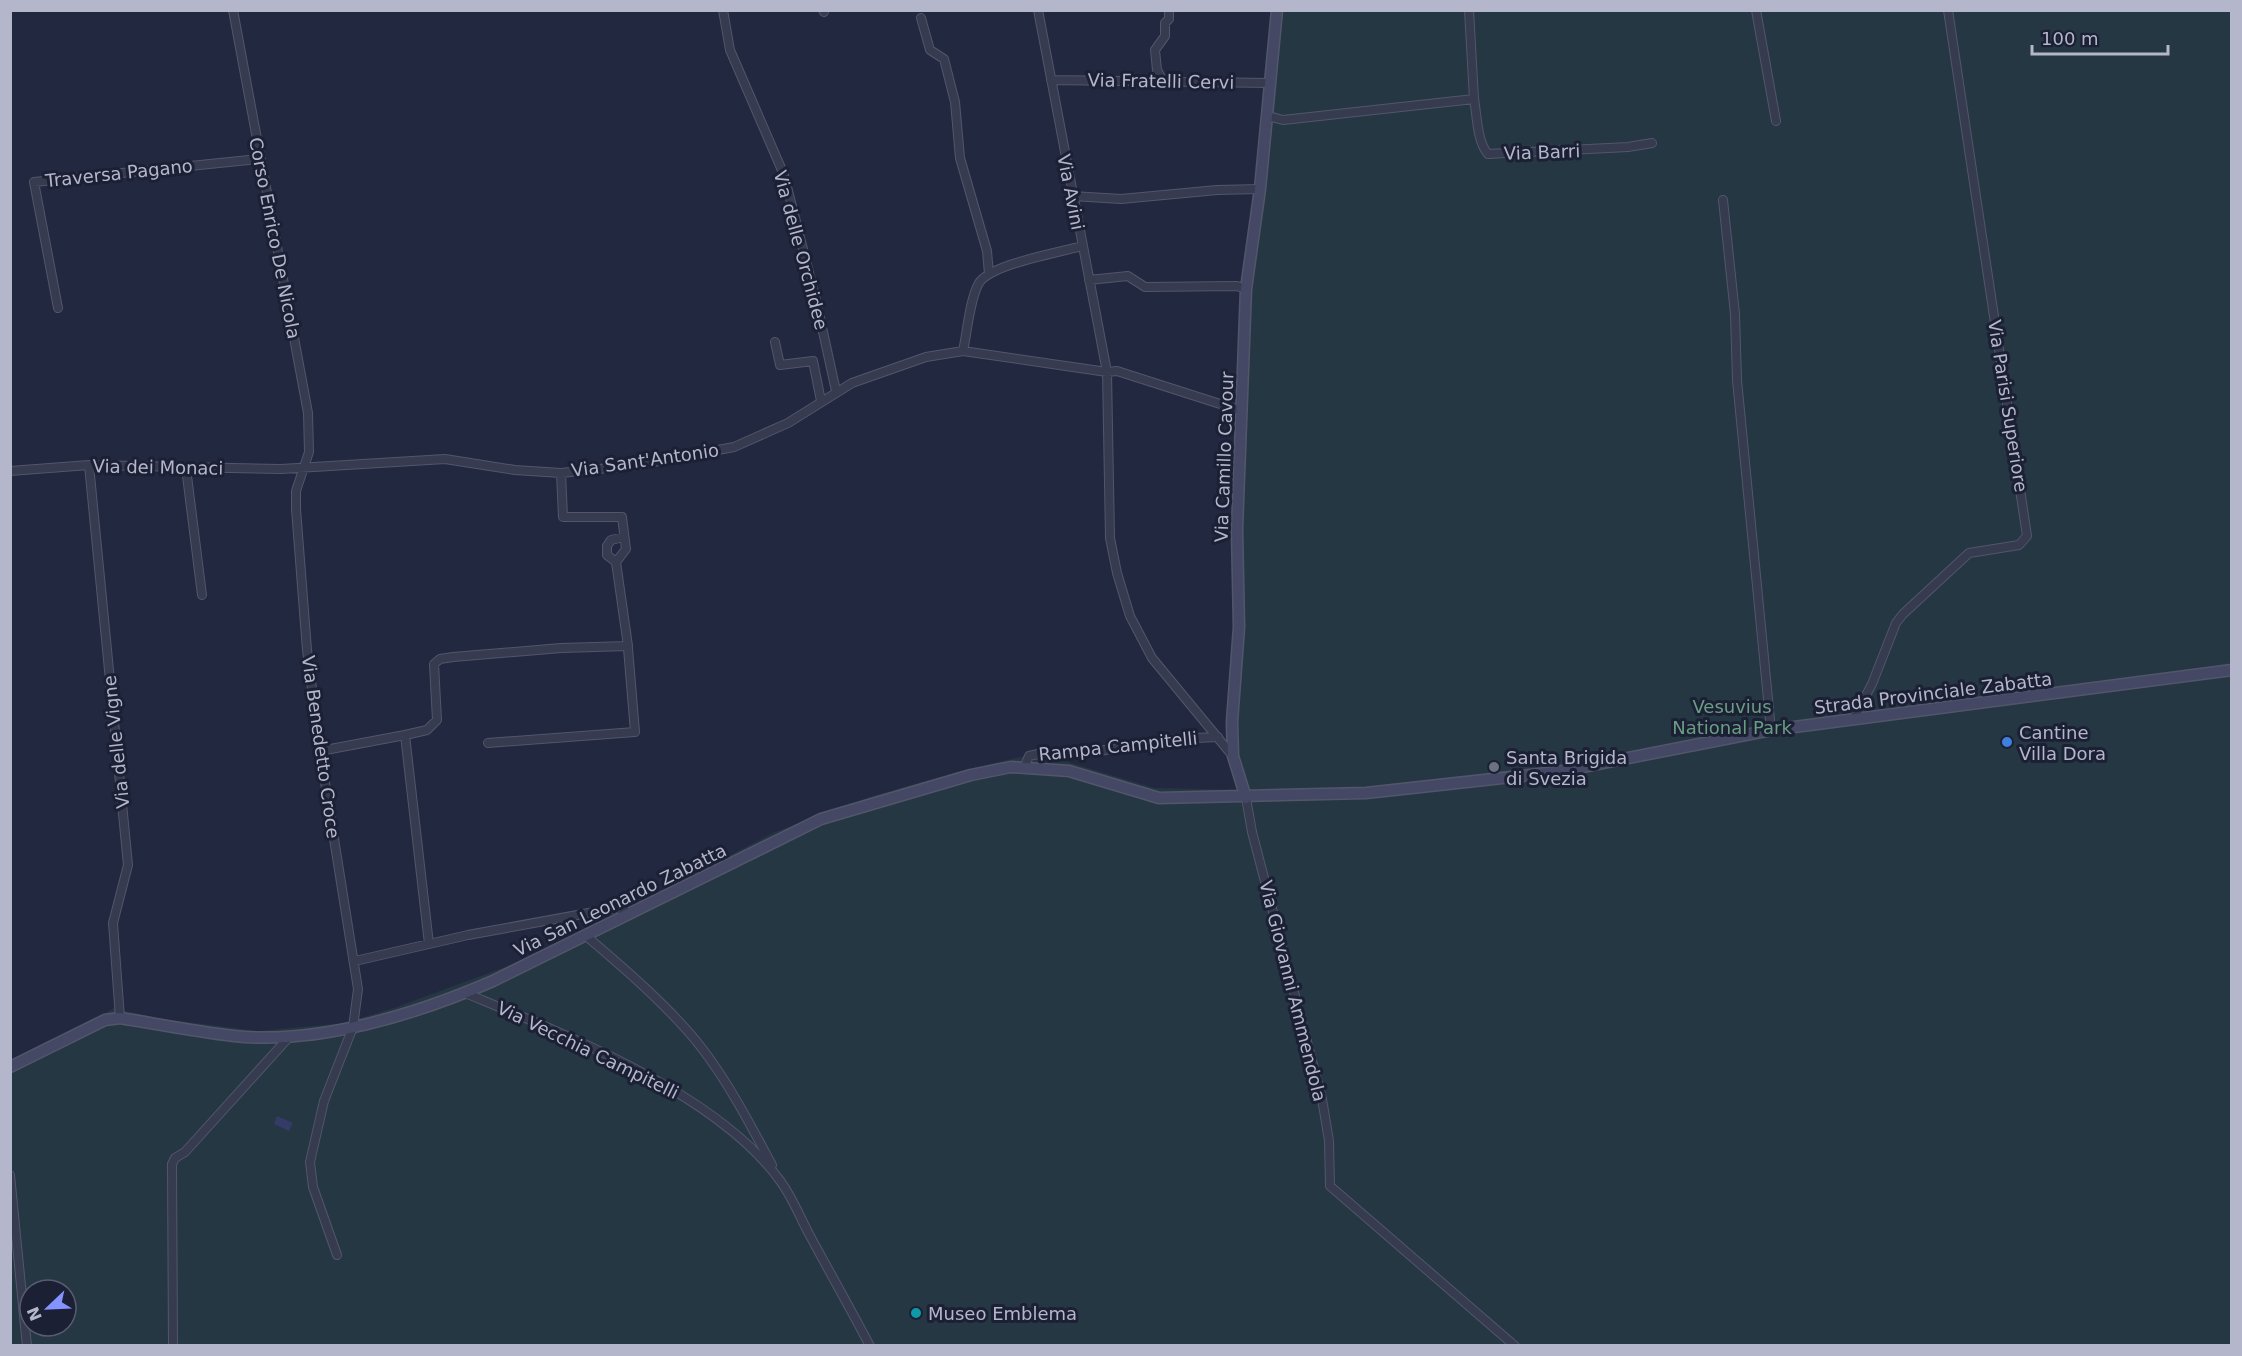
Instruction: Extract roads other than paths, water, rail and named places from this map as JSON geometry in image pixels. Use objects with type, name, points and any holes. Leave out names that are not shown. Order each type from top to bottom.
[{"type":"street","name":"Corso Enrico De Nicola","points":[[233,10],[308,413],[310,433],[305,466]]},
{"type":"street","name":"Via delle Orchidee","points":[[723,10],[730,50],[786,184],[836,391]]},
{"type":"street","name":"Via Avini","points":[[1038,10],[1107,372],[1110,538],[1127,605],[1152,658],[1233,756]]},
{"type":"street","points":[[1163,81],[1157,70],[1155,50],[1165,36],[1165,23],[1169,19],[1169,10]]},
{"type":"street","name":"Via Camillo Cavour","points":[[1246,798],[1233,756],[1232,722],[1239,627],[1238,530],[1246,289],[1260,189],[1277,10]]},
{"type":"street","points":[[1268,116],[1283,120],[1474,99],[1469,10]]},
{"type":"street","points":[[1756,10],[1776,121]]},
{"type":"street","name":"Via Parisi Superiore","points":[[1854,718],[1880,668],[1899,617],[1969,553],[2019,545],[2027,536],[1948,10]]},
{"type":"street","points":[[921,18],[930,50],[944,59],[955,102],[960,158],[987,251],[989,274]]},
{"type":"street","name":"Via Fratelli Cervi","points":[[1051,80],[1271,83]]},
{"type":"street","name":"Via Barri","points":[[1474,99],[1479,129],[1488,154],[1628,147],[1652,143]]},
{"type":"street","name":"Traversa Pagano","points":[[58,308],[34,182],[260,159]]},
{"type":"street","points":[[1072,196],[1120,199],[1217,190],[1260,189]]},
{"type":"street","points":[[1723,200],[1735,314],[1737,380],[1771,730]]},
{"type":"street","points":[[963,351],[976,290],[989,274],[1082,246]]},
{"type":"street","points":[[1089,280],[1128,276],[1145,287],[1237,286],[1246,289]]},
{"type":"street","points":[[775,342],[780,364],[813,361],[821,401]]},
{"type":"street","name":"Via Sant'Antonio","points":[[305,466],[445,459],[515,470],[561,473],[637,465],[734,447],[788,423],[836,391],[859,380],[926,357],[963,351],[1107,372],[1117,371],[1242,411]]},
{"type":"street","name":"Via dei Monaci","points":[[10,471],[89,465],[281,469],[305,466]]},
{"type":"street","name":"Via delle Vigne","points":[[89,465],[128,865],[113,923],[120,1018]]},
{"type":"street","name":"Via Benedetto Croce","points":[[305,466],[296,491],[296,509],[307,650],[320,752],[355,961],[357,989],[353,1027],[324,1101],[310,1162],[313,1187],[337,1255]]},
{"type":"street","points":[[186,468],[202,595]]},
{"type":"street","points":[[561,473],[563,517],[622,517],[627,549],[616,562]]},
{"type":"street","points":[[320,752],[428,730],[437,720],[433,669],[438,660],[561,648],[628,646],[616,562],[608,555],[607,546],[611,540],[624,537]]},
{"type":"street","points":[[488,743],[635,732],[628,648]]},
{"type":"street","name":"Strada Provinciale Zabatta","points":[[1246,798],[1366,793],[1557,772],[1771,730],[2232,670]]},
{"type":"street","points":[[405,735],[429,944]]},
{"type":"street","name":"Rampa Campitelli","points":[[1025,766],[1029,756],[1038,754],[1099,752],[1174,739],[1218,737]]},
{"type":"street","name":"Via San Leonardo Zabatta","points":[[10,1067],[98,1022],[120,1018],[235,1036],[290,1036],[353,1027],[465,993],[821,819],[971,775],[1025,766],[1069,771],[1159,798],[1246,798]]},
{"type":"street","name":"Via Giovanni Ammendola","points":[[1246,798],[1252,832],[1322,1099],[1329,1141],[1330,1186],[1515,1346]]},
{"type":"street","points":[[355,961],[429,944],[616,908],[625,910],[628,915]]},
{"type":"street","points":[[585,935],[635,978],[702,1049],[734,1094],[782,1182]]},
{"type":"street","name":"Via Vecchia Campitelli","points":[[465,993],[545,1026],[681,1094],[728,1126],[756,1151],[782,1182],[870,1346]]},
{"type":"street","points":[[174,1346],[172,1164],[290,1036]]},
{"type":"street","points":[[10,1174],[27,1346]]},
{"type":"water","points":[[277,1116],[293,1123],[289,1131],[274,1124]]},
{"type":"place","name":"Cantine Villa Dora","points":[[2007,742]]},
{"type":"place","name":"Santa Brigida di Svezia","points":[[1494,767]]},
{"type":"place","name":"Museo Emblema","points":[[916,1313]]},
{"type":"park label","name":"Vesuvius National Park","points":[[1732,716]]}]
